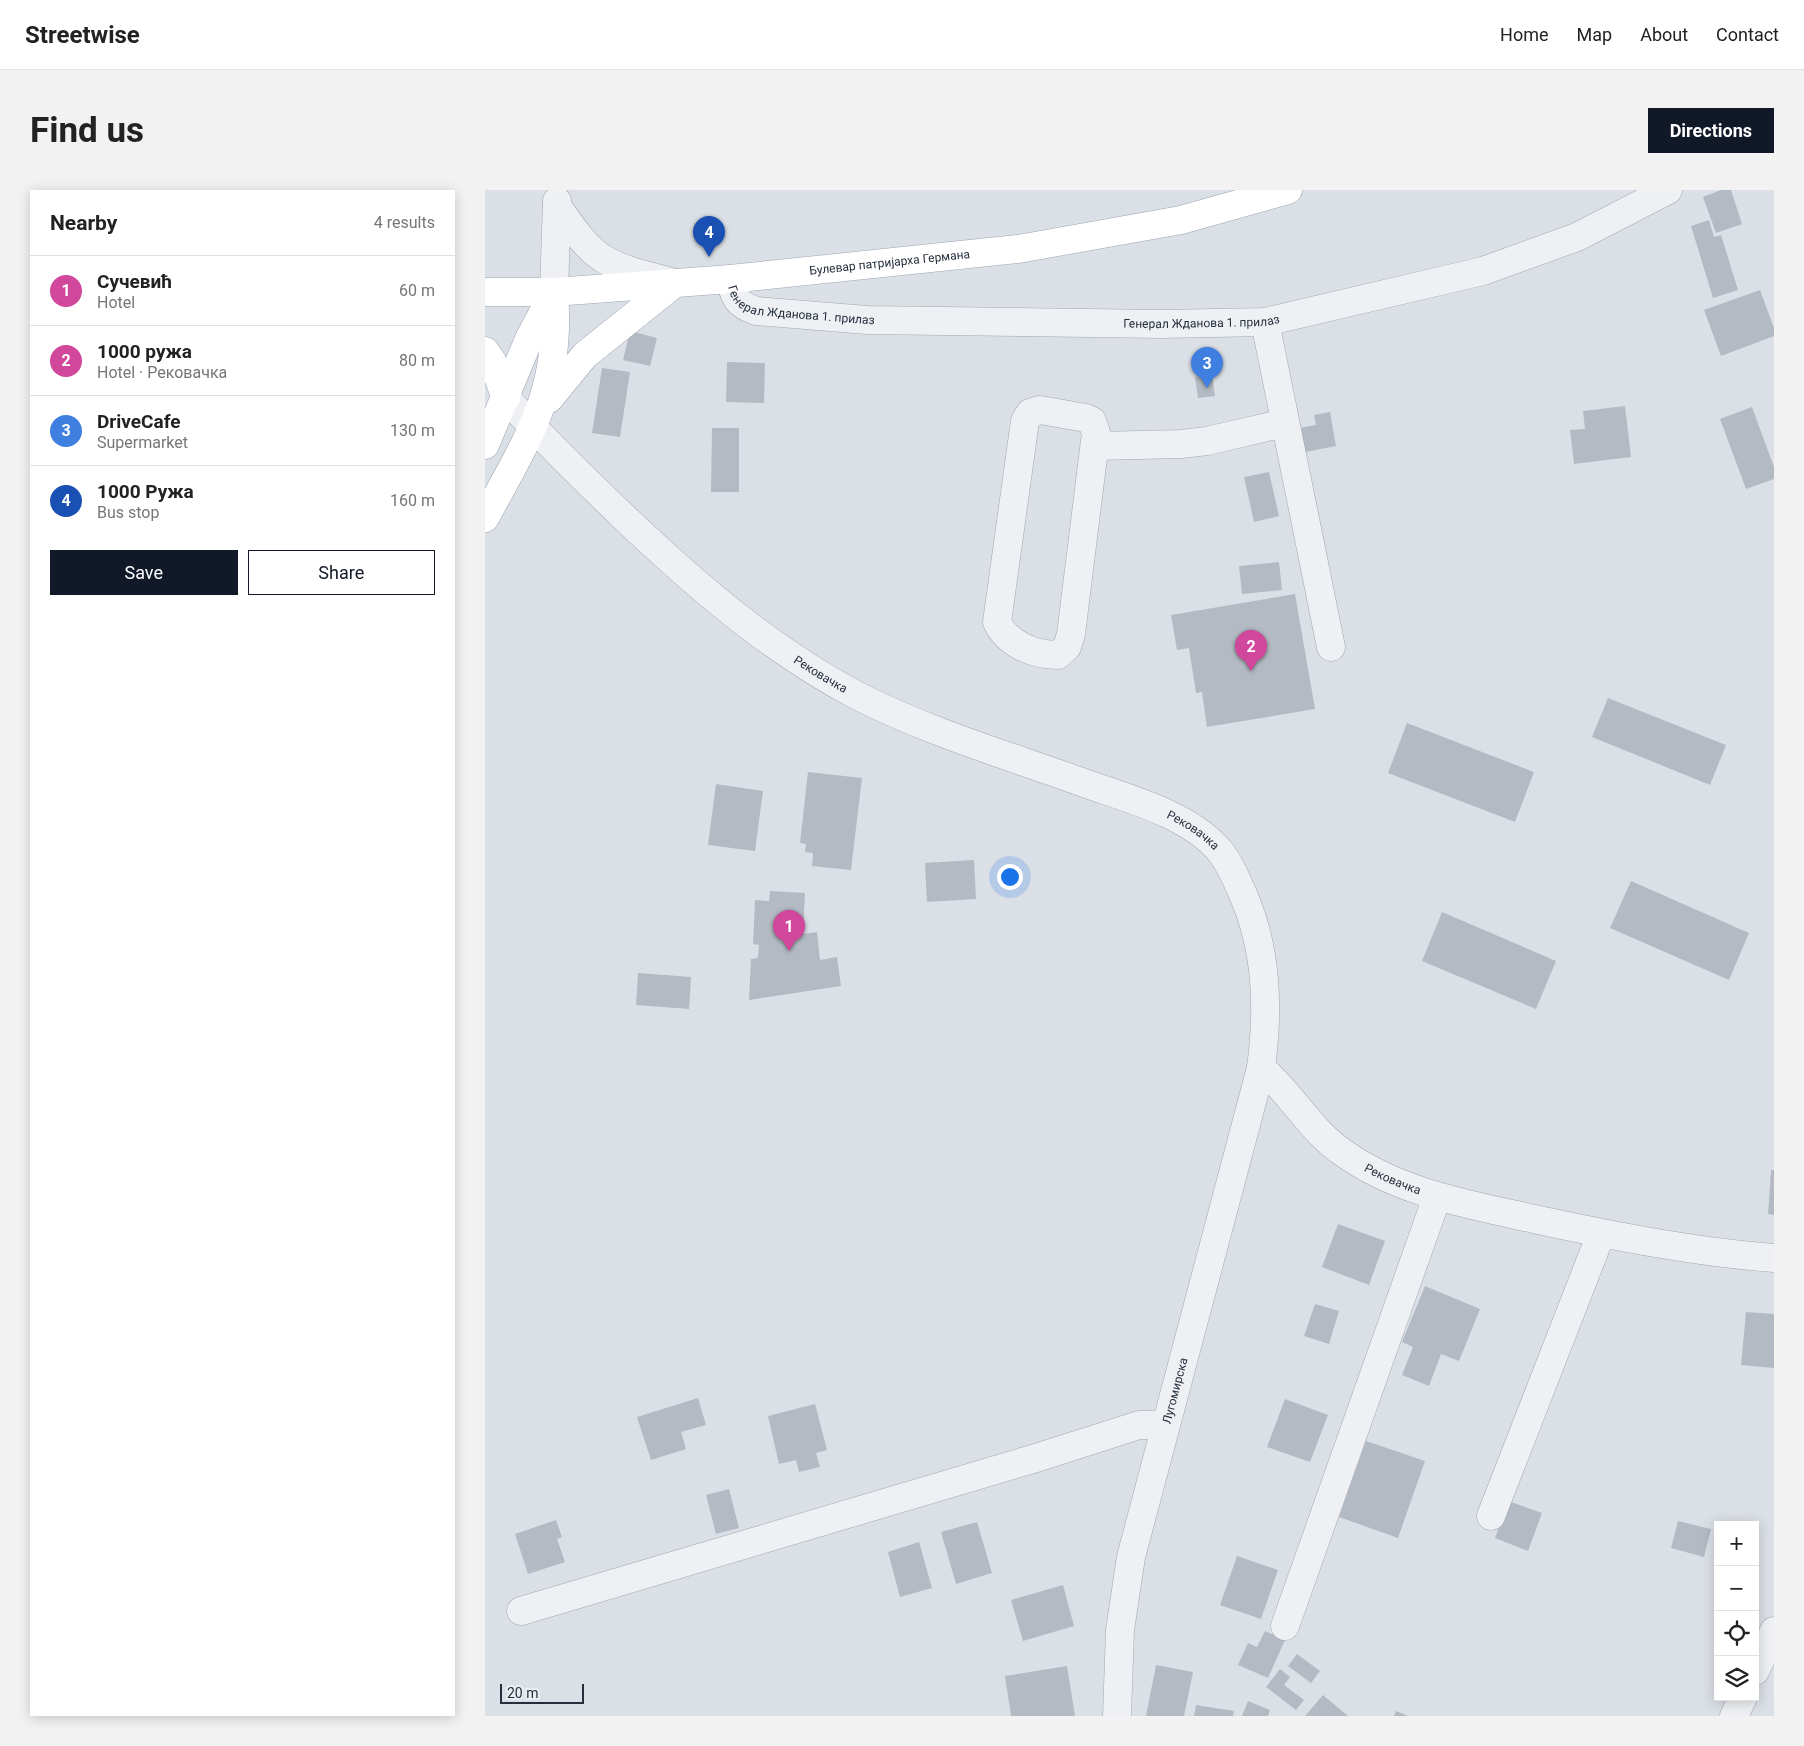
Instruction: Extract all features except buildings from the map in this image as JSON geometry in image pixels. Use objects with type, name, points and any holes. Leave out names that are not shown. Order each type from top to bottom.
[{"type":"main road","name":"Булевар патријарха Германа","points":[[485,292],[554,292],[730,279],[1018,249],[1102,236],[1225,209],[1288,190]]},
{"type":"main road","points":[[485,518],[537,419],[565,376],[585,355],[675,283]]},
{"type":"main road","points":[[537,419],[556,347],[554,292]]},
{"type":"main road","points":[[485,445],[529,339],[554,292]]},
{"type":"main road","points":[[485,351],[492,361],[506,398]]},
{"type":"street","name":"Генерал Жданова 1. прилаз","points":[[730,279],[735,298],[745,307],[756,311],[867,320],[1161,324],[1265,322],[1483,271],[1577,237],[1668,190]]},
{"type":"street","points":[[557,198],[577,233],[602,257],[618,266],[675,283]]},
{"type":"street","points":[[554,292],[557,198]]},
{"type":"street","points":[[1265,322],[1331,648]]},
{"type":"street","name":"Рековачка","points":[[506,398],[537,419],[552,448],[659,551],[733,615],[801,663],[857,695],[907,719],[1147,805],[1197,831],[1218,849],[1234,873],[1248,905],[1262,958],[1265,984],[1265,1036],[1261,1068],[1276,1081],[1341,1151],[1373,1172],[1437,1197],[1601,1234],[1743,1256],[1774,1258]]},
{"type":"street","points":[[1040,410],[1086,418],[1094,427],[1096,446],[1071,634],[1067,647],[1058,655],[1047,655],[1010,641],[1001,632],[997,622],[1026,418],[1030,412],[1040,410]]},
{"type":"street","points":[[1096,446],[1190,443],[1284,423]]},
{"type":"street","name":"Лугомирска","points":[[1117,1716],[1120,1630],[1126,1585],[1138,1526],[1261,1068]]},
{"type":"street","points":[[1285,1626],[1437,1197]]},
{"type":"street","points":[[1491,1516],[1601,1234]]},
{"type":"street","points":[[521,1611],[1027,1461],[1139,1425],[1166,1425]]},
{"type":"street","points":[[1759,1663],[1774,1631]]},
{"type":"street","points":[[1734,1716],[1741,1701]]},
{"type":"place","name":"1000 Ружа","points":[[709,257]]},
{"type":"place","name":"DriveCafe","points":[[1207,388]]},
{"type":"place","name":"1000 ружа","points":[[1251,671]]},
{"type":"place","name":"Сучевић","points":[[789,951]]}]
